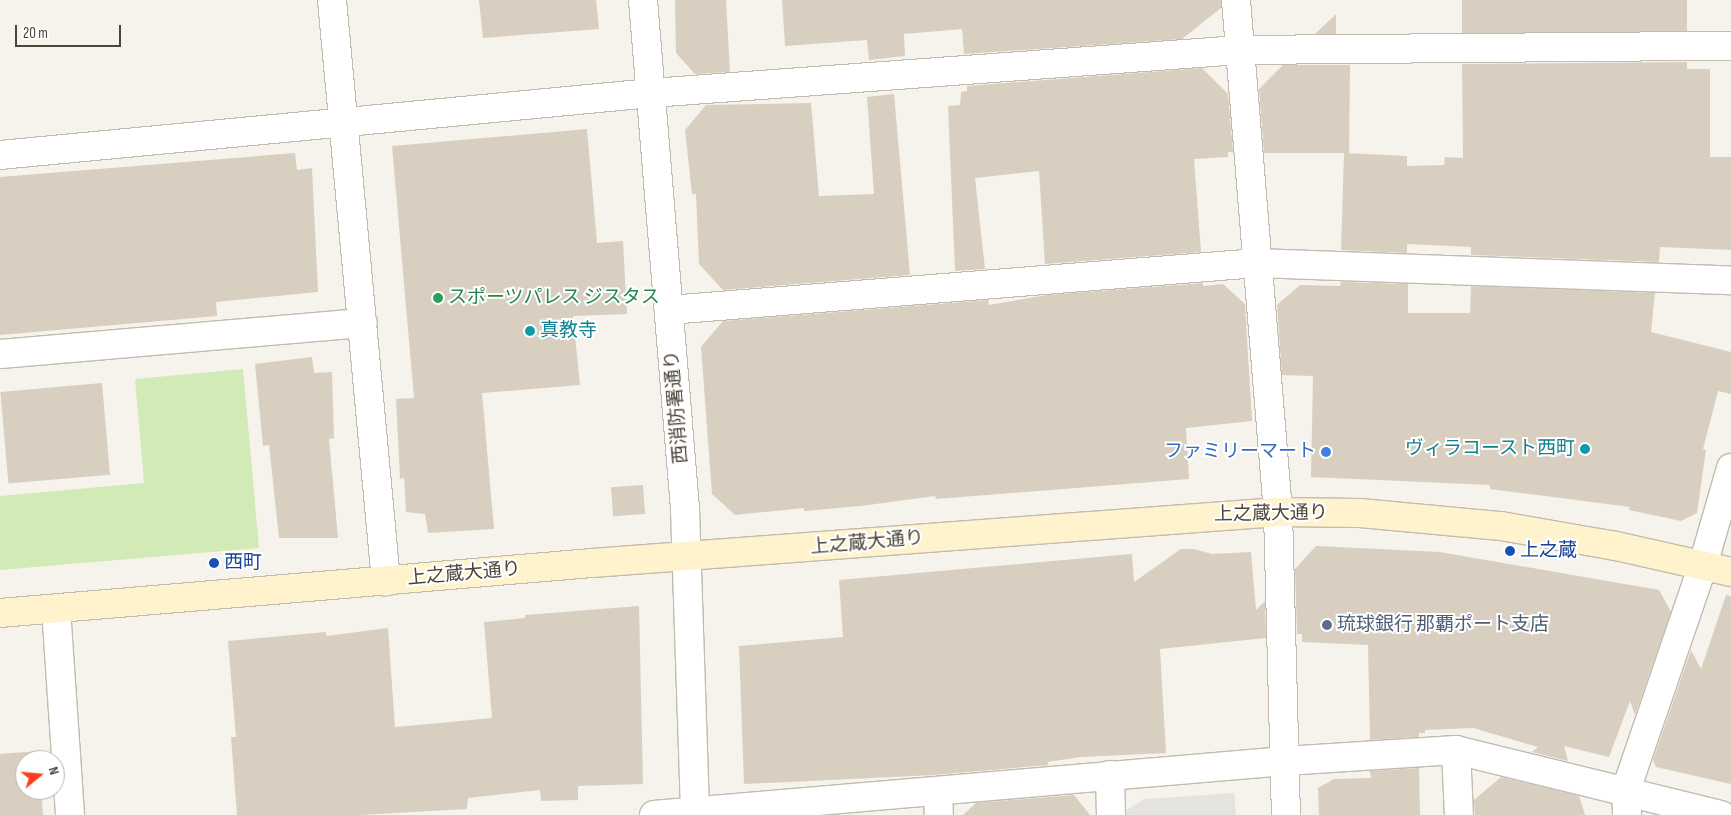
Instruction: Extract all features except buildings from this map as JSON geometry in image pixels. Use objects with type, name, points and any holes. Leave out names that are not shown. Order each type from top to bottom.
[{"type":"main road","name":"上之蔵大通り","points":[[0,613],[688,555],[1278,512],[1360,513],[1501,526],[1731,572]]},
{"type":"street","points":[[332,0],[386,581]]},
{"type":"street","name":"西消防署通り","points":[[643,0],[688,555],[695,814]]},
{"type":"street","points":[[1236,0],[1278,512],[1286,815]]},
{"type":"street","points":[[0,155],[343,124],[651,93],[1240,50],[1731,46]]},
{"type":"street","points":[[668,310],[1257,263],[1731,280]]},
{"type":"street","points":[[0,354],[363,323]]},
{"type":"street","points":[[1626,802],[1703,565],[1731,468]]},
{"type":"street","points":[[56,609],[70,815]]},
{"type":"street","points":[[1456,750],[1459,815]]},
{"type":"street","points":[[654,815],[938,803],[1110,775],[1456,750],[1626,802],[1721,815]]},
{"type":"street","points":[[1110,775],[1111,815]]},
{"type":"green space","points":[[243,369],[259,548],[0,570],[0,496],[144,483],[135,379]]},
{"type":"shaded area","points":[[1234,793],[1236,815],[1125,815],[1126,810],[1145,799]]},
{"type":"place","name":"スポーツパレス ジスタス","points":[[438,298]]},
{"type":"place","name":"真教寺","points":[[530,331]]},
{"type":"place","name":"ヴィラコースト西町","points":[[1585,449]]},
{"type":"place","name":"ファミリーマート","points":[[1326,452]]},
{"type":"place","name":"上之蔵","points":[[1510,551]]},
{"type":"place","name":"西町","points":[[214,563]]},
{"type":"place","name":"琉球銀行 那覇ポート支店","points":[[1327,625]]}]
